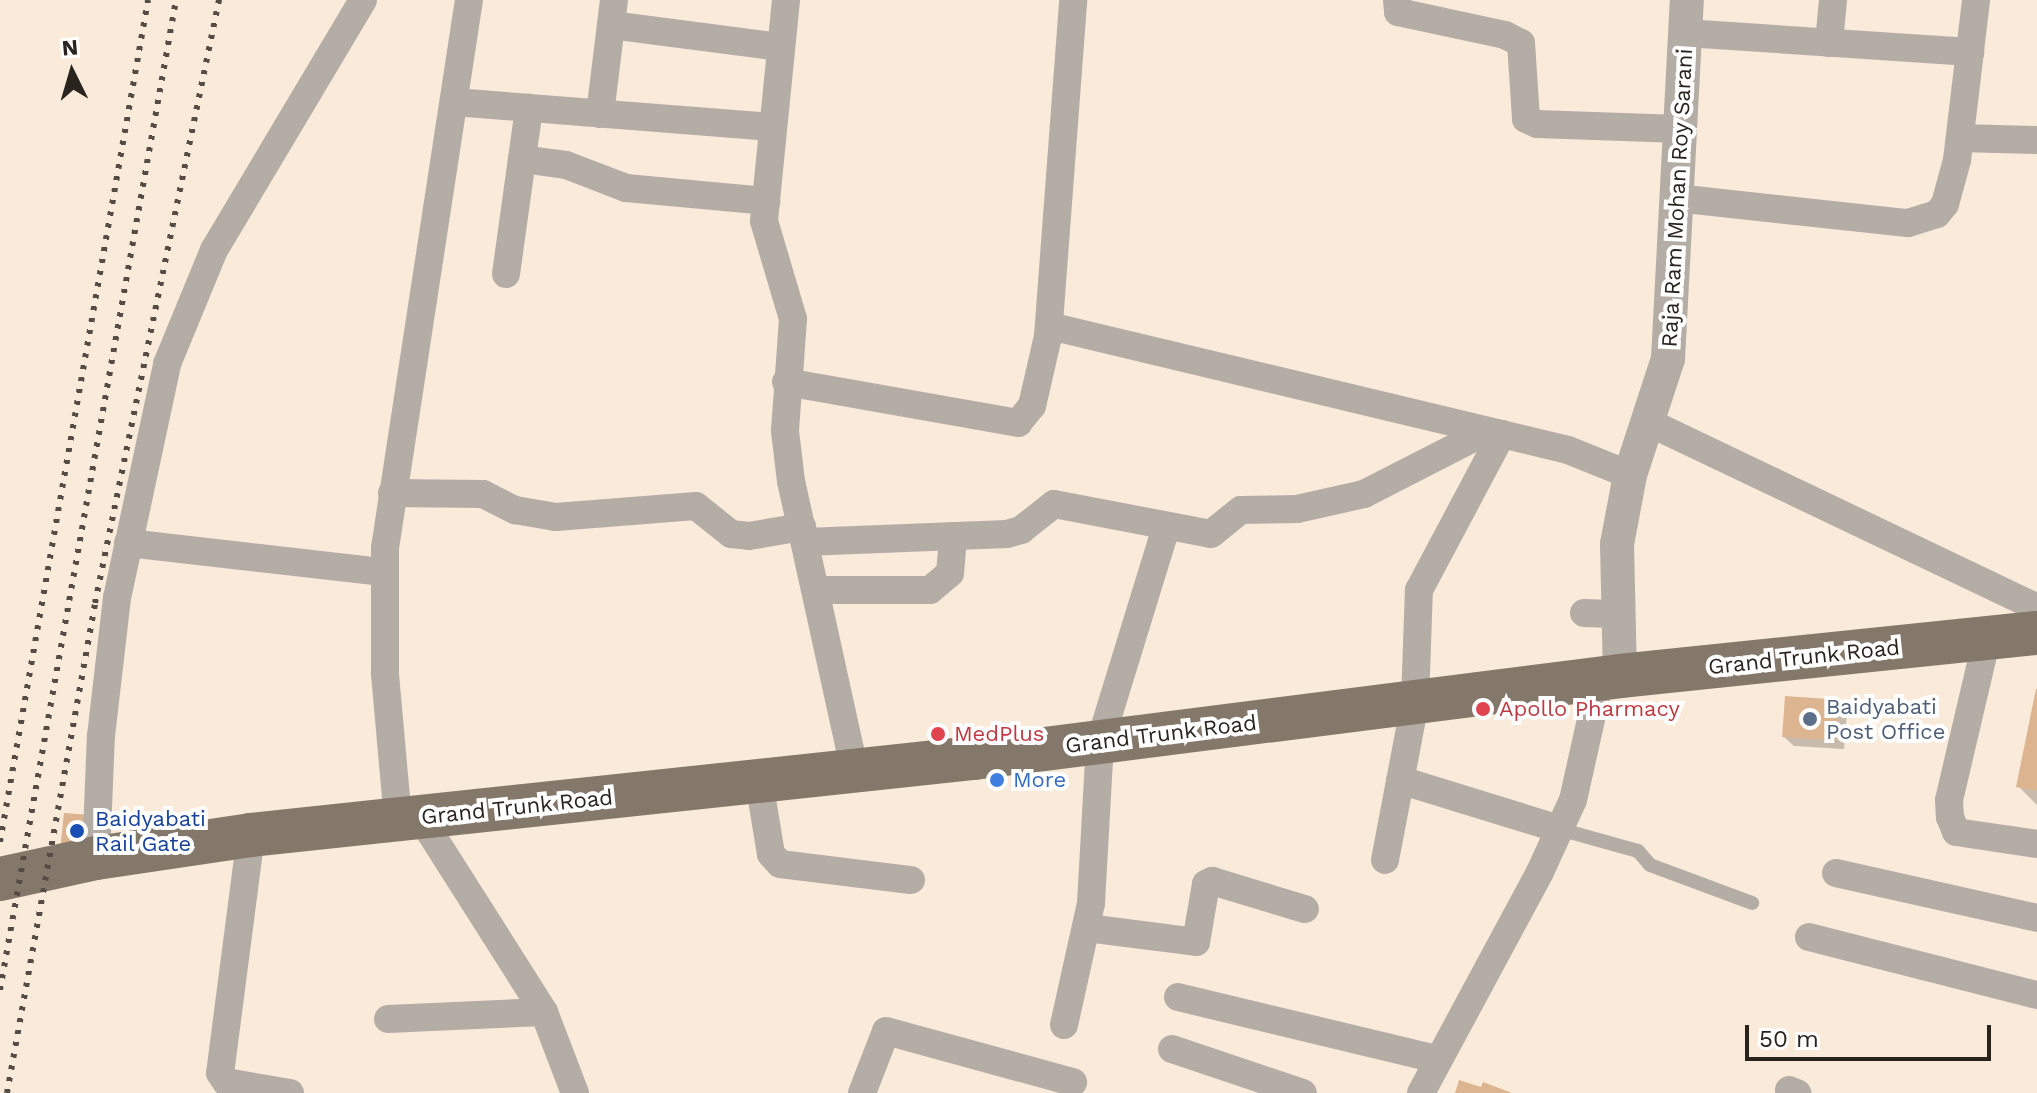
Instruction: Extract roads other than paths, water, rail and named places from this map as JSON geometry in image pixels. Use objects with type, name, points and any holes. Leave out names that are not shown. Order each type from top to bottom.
[{"type":"main road","name":"Grand Trunk Road","points":[[0,879],[96,858],[251,835],[855,771],[1610,677],[2037,633]]},
{"type":"street","points":[[96,858],[105,692],[128,543],[167,364],[214,250],[363,0]]},
{"type":"street","points":[[469,0],[392,493],[383,572],[385,673],[410,819],[544,1012],[575,1093]]},
{"type":"street","points":[[786,0],[766,201],[767,244],[793,319],[786,382],[785,431],[803,535],[855,771]]},
{"type":"street","points":[[786,382],[1018,423],[1032,406],[1048,336],[1073,0]]},
{"type":"street","points":[[1397,0],[1398,12],[1505,35],[1521,43],[1526,119],[1537,124],[1680,129]]},
{"type":"street","points":[[1829,43],[1833,0]]},
{"type":"street","points":[[1676,198],[1926,221],[1945,204],[1960,138],[1976,0]]},
{"type":"street","points":[[600,114],[612,13],[780,47]]},
{"type":"street","points":[[1686,17],[1829,43],[1970,52]]},
{"type":"street","name":"Raja Ram Mohan Roy Sarani","points":[[1610,677],[1619,614],[1617,544],[1630,475],[1650,423],[1668,359],[1686,17]]},
{"type":"street","points":[[454,102],[772,127]]},
{"type":"street","points":[[506,274],[529,108]]},
{"type":"street","points":[[1960,138],[2037,140]]},
{"type":"street","points":[[522,159],[566,165],[626,188],[766,201]]},
{"type":"street","points":[[1048,336],[1058,328],[1076,330],[1568,450],[1630,475]]},
{"type":"street","points":[[1650,423],[2037,608]]},
{"type":"street","points":[[392,493],[483,494],[515,510],[556,517],[696,506],[731,534],[749,536],[953,536],[1021,530],[1054,504],[1166,528],[1211,534],[1241,510],[1331,504],[1393,481],[1495,432]]},
{"type":"street","points":[[1385,860],[1415,702],[1419,590],[1495,432]]},
{"type":"street","points":[[1064,1025],[1087,928],[1100,742],[1166,528]]},
{"type":"street","points":[[816,590],[930,590],[950,573],[953,536]]},
{"type":"street","points":[[128,543],[383,572]]},
{"type":"street","points":[[1584,613],[1619,614]]},
{"type":"street","points":[[1987,638],[1949,800],[1950,817],[1956,832],[2037,844]]},
{"type":"street","points":[[1421,1093],[1573,800],[1610,677]]},
{"type":"street","points":[[1400,780],[1559,829]]},
{"type":"street","points":[[759,781],[771,854],[780,864],[911,880]]},
{"type":"street","points":[[251,835],[219,1083],[290,1093]]},
{"type":"street","points":[[1836,873],[2037,918]]},
{"type":"street","points":[[1087,928],[1196,942],[1206,884],[1212,881],[1305,909]]},
{"type":"street","points":[[1809,937],[2037,995]]},
{"type":"street","points":[[1178,997],[1436,1059]]},
{"type":"street","points":[[388,1019],[544,1012]]},
{"type":"street","points":[[862,1093],[886,1031],[1073,1082]]},
{"type":"street","points":[[1172,1049],[1303,1093]]},
{"type":"lane","points":[[1559,829],[1638,851],[1650,865],[1752,903]]},
{"type":"railway","points":[[0,842],[148,0]]},
{"type":"railway","points":[[0,990],[176,0]]},
{"type":"railway","points":[[7,1093],[95,603],[219,0]]},
{"type":"place","name":"Apollo Pharmacy","points":[[1483,709]]},
{"type":"place","name":"Baidyabati Post Office","points":[[1810,719]]},
{"type":"place","name":"MedPlus","points":[[938,734]]},
{"type":"place","name":"More","points":[[997,780]]},
{"type":"place","name":"Baidyabati Rail Gate","points":[[77,831]]}]
